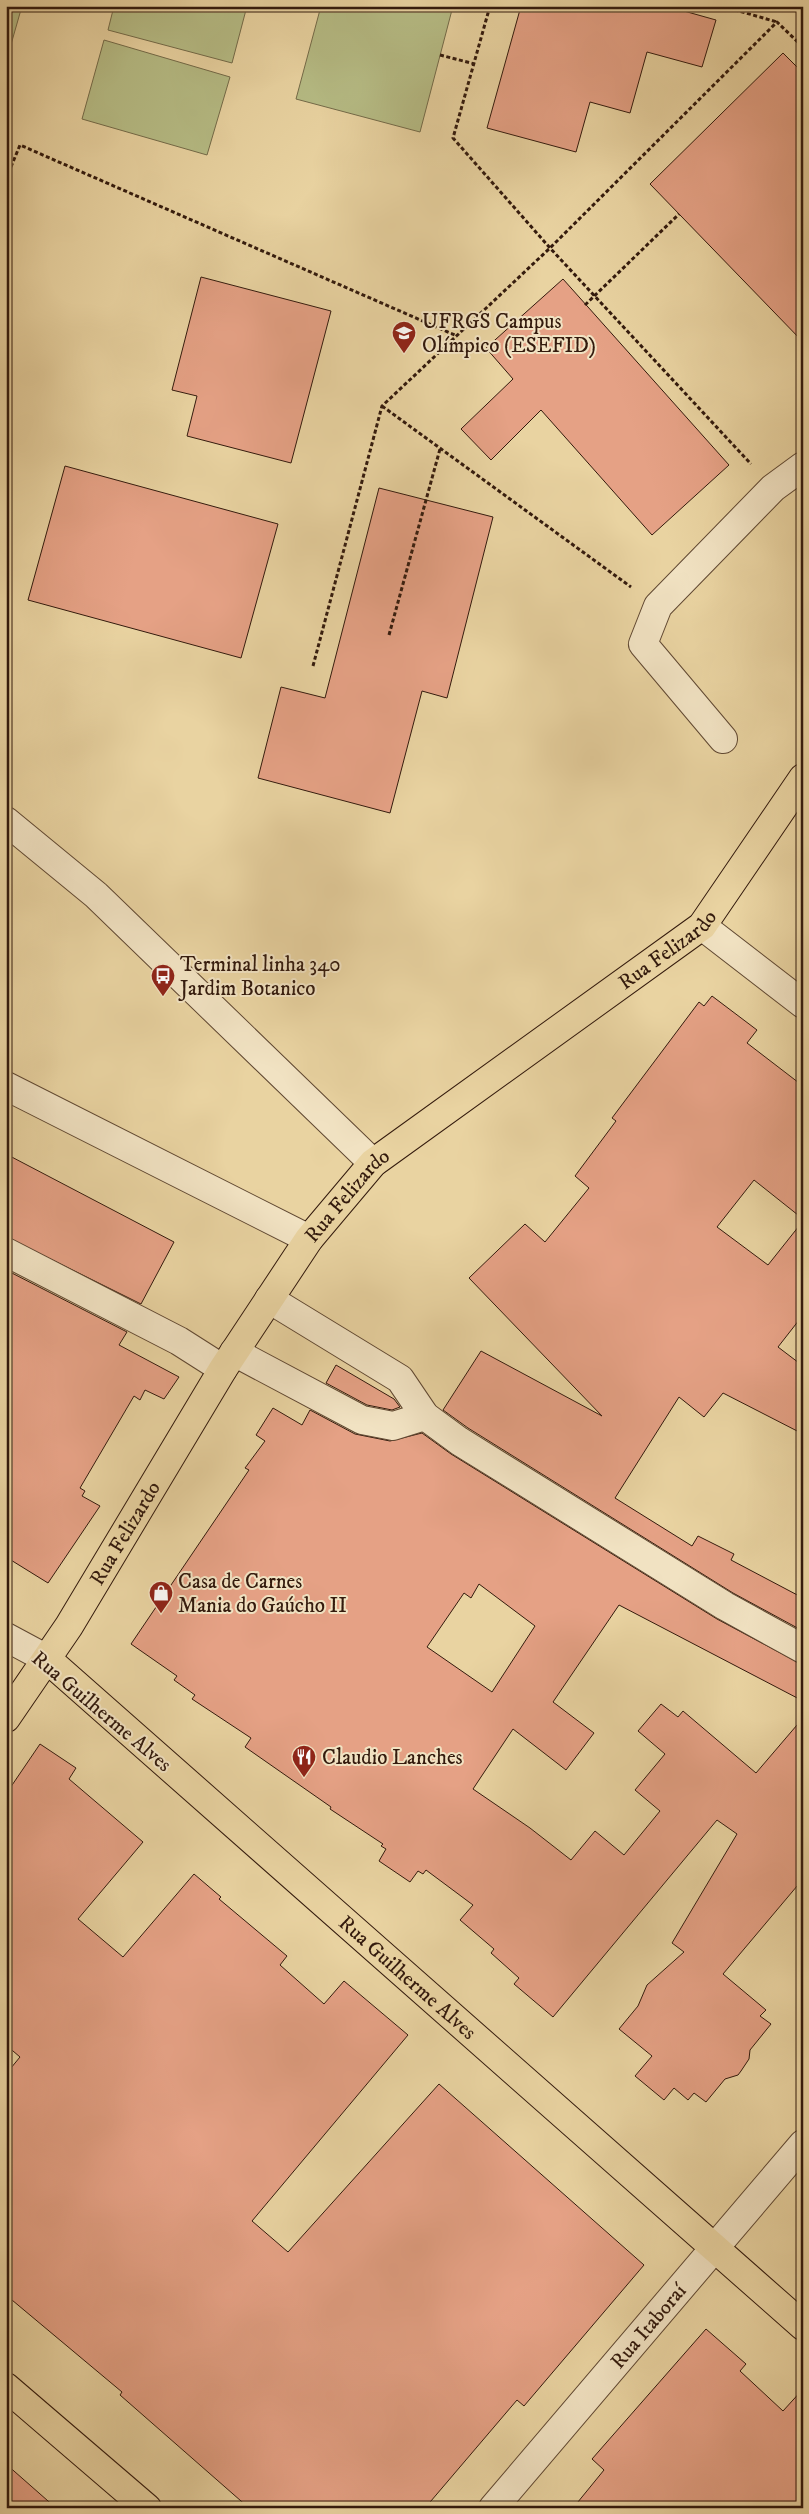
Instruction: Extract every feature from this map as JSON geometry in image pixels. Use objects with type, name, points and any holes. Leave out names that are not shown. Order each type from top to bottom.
[{"type":"main road","name":"Rua Felizardo","points":[[6,1718],[47,1659],[229,1360],[269,1299],[309,1239],[373,1163],[702,926],[803,778]]},
{"type":"main road","name":"Rua Guilherme Alves","points":[[47,1659],[803,2326]]},
{"type":"main road","points":[[6,2387],[147,2508]]},
{"type":"street","points":[[723,740],[643,644],[658,606],[774,488],[803,466]]},
{"type":"street","points":[[6,822],[96,895],[373,1163]]},
{"type":"street","points":[[702,926],[803,1004]]},
{"type":"street","points":[[6,1086],[309,1239]]},
{"type":"street","points":[[6,1252],[178,1341],[229,1360],[362,1420],[393,1426],[425,1416]]},
{"type":"street","points":[[269,1299],[400,1379],[425,1416],[459,1441],[717,1600],[803,1649]]},
{"type":"street","name":"Rua Guilherme Alves","points":[[6,1637],[47,1659]]},
{"type":"street","name":"Rua Itaboraí","points":[[493,2508],[803,2144]]},
{"type":"path","points":[[490,6],[454,138],[550,248],[774,488]]},
{"type":"path","points":[[722,6],[777,22],[803,47]]},
{"type":"path","points":[[313,666],[382,406],[550,248],[777,22]]},
{"type":"path","points":[[440,54],[475,64]]},
{"type":"path","points":[[6,179],[20,145],[457,336]]},
{"type":"path","points":[[585,305],[679,214]]},
{"type":"path","points":[[382,406],[658,606]]},
{"type":"path","points":[[389,636],[440,448]]},
{"type":"green space","points":[[6,6],[22,6],[6,62]]},
{"type":"green space","points":[[114,6],[247,6],[232,63],[108,30]]},
{"type":"green space","points":[[321,6],[453,6],[420,132],[296,99]]},
{"type":"green space","points":[[104,40],[230,77],[207,155],[82,119]]},
{"type":"building","points":[[521,6],[666,6],[716,20],[702,67],[647,52],[630,113],[590,102],[576,152],[487,128]]},
{"type":"building","points":[[783,53],[803,73],[803,342],[650,184]]},
{"type":"building","points":[[201,277],[331,311],[291,463],[187,436],[197,396],[172,390]]},
{"type":"building","points":[[563,279],[729,465],[652,535],[541,410],[491,460],[461,429],[513,379],[486,348]]},
{"type":"building","points":[[65,466],[278,524],[241,658],[28,600]]},
{"type":"building","points":[[379,488],[493,517],[447,698],[422,691],[390,813],[258,778],[281,687],[325,698]]},
{"type":"building","points":[[712,996],[757,1030],[747,1043],[803,1086],[803,1219],[754,1180],[717,1227],[768,1265],[803,1221],[803,1315],[778,1347],[803,1366],[803,1434],[723,1393],[704,1417],[679,1397],[615,1498],[692,1546],[698,1536],[734,1554],[731,1560],[803,1598],[803,1631],[733,1593],[468,1428],[443,1410],[481,1351],[602,1416],[469,1278],[525,1224],[545,1242],[589,1188],[575,1176],[616,1121],[612,1118],[699,1002],[704,1006]]},
{"type":"building","points":[[6,1154],[174,1242],[141,1304],[6,1237]]},
{"type":"building","points":[[6,1270],[127,1332],[119,1345],[179,1377],[164,1399],[145,1390],[140,1400],[134,1396],[80,1488],[85,1491],[82,1496],[100,1506],[48,1583],[6,1557]]},
{"type":"building","points":[[336,1365],[394,1399],[400,1407],[392,1410],[367,1405],[326,1383]]},
{"type":"building","points":[[273,1408],[302,1425],[310,1410],[355,1434],[390,1441],[422,1433],[451,1454],[717,1619],[803,1665],[803,1701],[619,1605],[553,1702],[594,1733],[566,1770],[513,1729],[473,1789],[530,1828],[571,1860],[595,1831],[624,1855],[660,1811],[635,1790],[665,1754],[638,1731],[661,1704],[678,1717],[683,1711],[756,1773],[803,1718],[803,1879],[723,1974],[766,2010],[760,2016],[771,2024],[750,2050],[749,2059],[738,2075],[725,2079],[706,2102],[694,2093],[688,2100],[674,2088],[664,2100],[635,2076],[652,2056],[619,2029],[638,2006],[647,1985],[684,1952],[672,1943],[737,1834],[717,1820],[553,2017],[514,1984],[519,1978],[491,1953],[494,1949],[460,1920],[473,1905],[426,1870],[423,1874],[418,1871],[410,1882],[379,1861],[386,1849],[381,1846],[383,1844],[330,1809],[331,1807],[245,1747],[251,1738],[192,1699],[195,1695],[174,1680],[177,1676],[131,1644],[249,1470],[245,1468],[265,1441],[256,1435]],"holes":[[[479,1584],[535,1626],[492,1692],[427,1647],[464,1593],[471,1598]]]},
{"type":"building","points":[[40,1744],[76,1768],[69,1779],[143,1842],[78,1919],[123,1957],[194,1874],[221,1897],[219,1899],[287,1956],[280,1965],[324,2004],[344,1981],[408,2035],[252,2221],[288,2252],[439,2084],[644,2265],[524,2406],[517,2400],[425,2508],[249,2508],[120,2395],[122,2392],[6,2295],[6,2074],[20,2057],[6,2045],[6,1794]]},
{"type":"building","points":[[706,2329],[746,2364],[740,2371],[783,2411],[803,2389],[803,2499],[795,2508],[573,2508],[604,2470],[592,2459]]},
{"type":"building","points":[[6,2464],[56,2508],[6,2508]]},
{"type":"place","name":"UFRGS Campus Olímpico (ESEFID)","points":[[404,354]]},
{"type":"place","name":"Terminal linha 340 Jardim Botanico","points":[[163,997]]},
{"type":"place","name":"Casa de Carnes Mania do Gaúcho II","points":[[161,1614]]},
{"type":"place","name":"Claudio Lanches","points":[[304,1778]]}]
